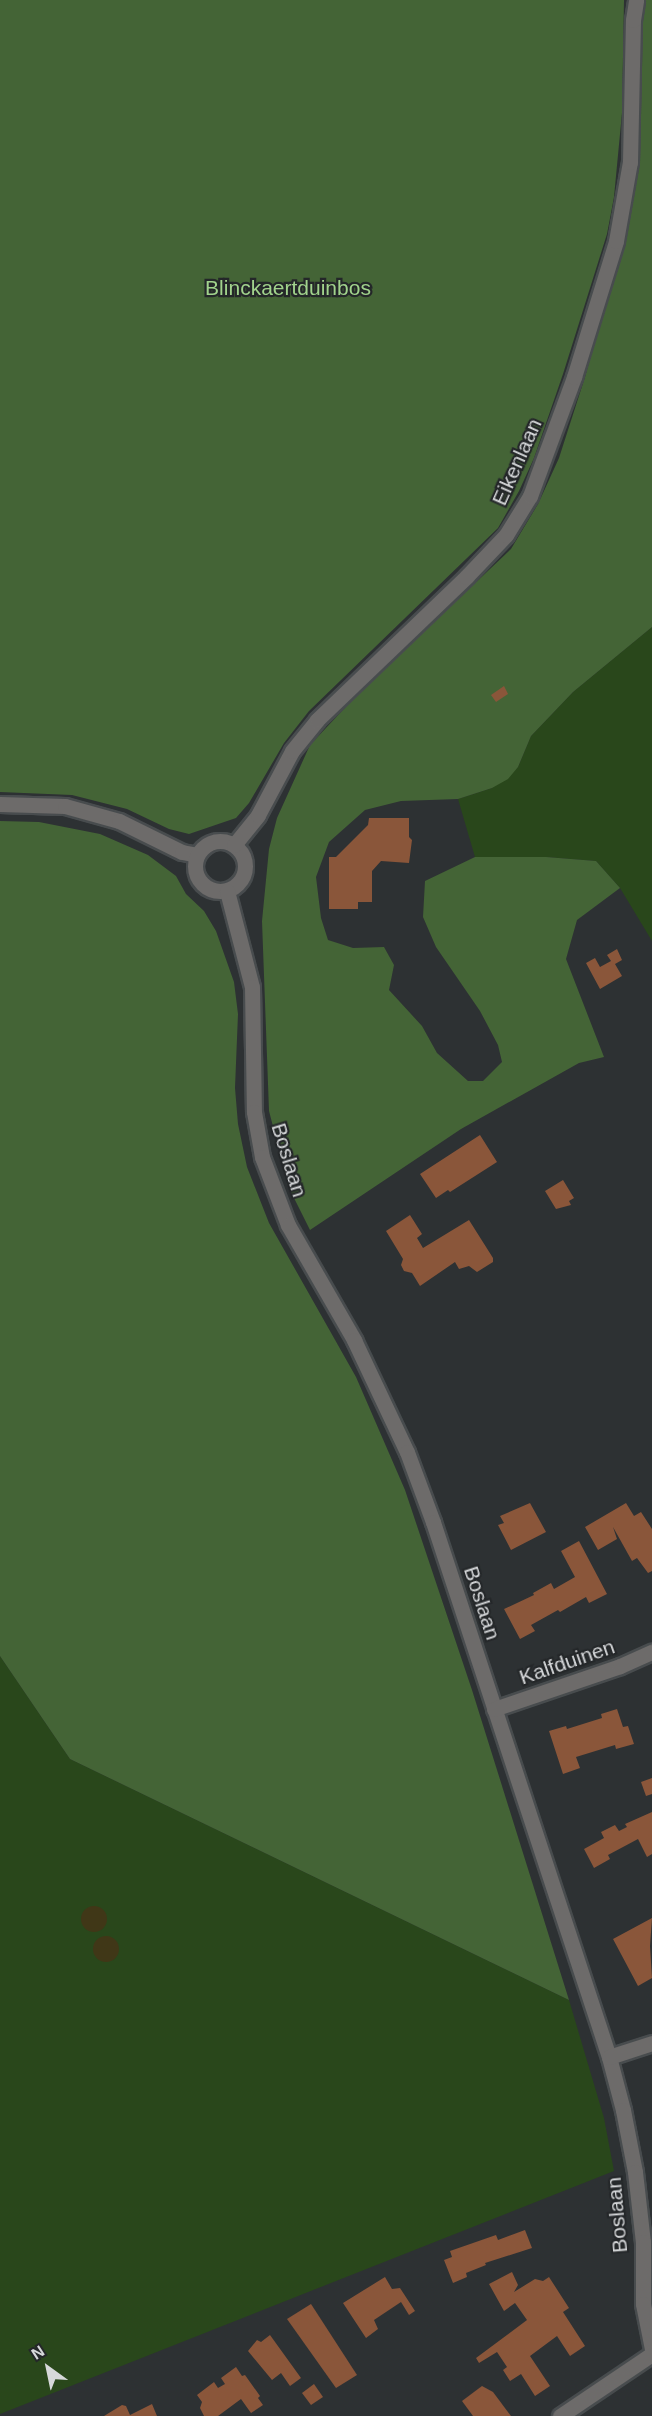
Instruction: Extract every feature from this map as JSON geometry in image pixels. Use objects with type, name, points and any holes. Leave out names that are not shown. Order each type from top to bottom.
[{"type":"street","name":"Eikenlaan","points":[[234,845],[258,815],[292,751],[316,720],[466,577],[506,535],[530,496],[574,377],[616,241],[630,162],[633,20],[636,0]]},
{"type":"street","points":[[0,804],[65,806],[119,821],[182,852],[197,855]]},
{"type":"street","points":[[216,841],[234,845],[244,857],[245,874],[238,885],[227,891],[213,891],[201,883],[195,872],[197,855],[207,844],[216,841]]},
{"type":"street","name":"Boslaan","points":[[227,891],[252,987],[254,1112],[262,1157],[288,1225],[354,1340],[407,1452],[433,1522],[609,2057],[623,2110],[635,2172],[643,2242],[643,2304],[651,2339]]},
{"type":"street","name":"Kalfduinen","points":[[494,1709],[620,1666],[652,1652]]},
{"type":"street","points":[[609,2057],[652,2043]]},
{"type":"street","points":[[560,2416],[652,2354]]},
{"type":"green space","name":"Blinckaertduinbos","points":[[0,0],[624,0],[622,113],[614,197],[607,234],[563,374],[534,458],[519,491],[498,528],[309,711],[284,743],[249,803],[236,818],[189,834],[169,829],[127,809],[72,795],[0,792]]},
{"type":"green space","points":[[642,0],[652,0],[652,627],[573,692],[531,736],[518,767],[508,779],[492,788],[458,799],[401,801],[365,810],[329,842],[316,877],[321,918],[328,940],[353,948],[384,947],[394,965],[389,990],[422,1026],[437,1053],[468,1081],[483,1081],[502,1062],[498,1045],[480,1011],[436,947],[423,917],[425,881],[475,857],[546,857],[596,861],[620,888],[577,920],[566,959],[604,1057],[579,1063],[461,1129],[310,1230],[289,1188],[269,1111],[262,921],[269,849],[277,818],[310,745],[356,696],[511,549],[538,504],[559,458],[585,377],[625,234]]},
{"type":"green space","points":[[652,627],[652,941],[620,888],[596,861],[546,857],[475,857],[458,799],[492,788],[518,767],[531,736],[573,692]]},
{"type":"green space","points":[[0,821],[39,822],[100,834],[148,855],[176,876],[186,894],[204,911],[216,931],[234,982],[238,1014],[235,1088],[238,1124],[247,1167],[269,1223],[356,1377],[405,1490],[472,1690],[569,2000],[70,1759],[0,1656]]},
{"type":"green space","points":[[0,1656],[70,1759],[569,2000],[604,2118],[614,2171],[0,2414]]},
{"type":"sand","points":[[94,1906],[103,1910],[107,1919],[103,1928],[94,1932],[85,1928],[81,1919],[85,1910]]},
{"type":"sand","points":[[106,1936],[115,1940],[119,1949],[115,1958],[106,1962],[97,1958],[93,1949],[97,1940]]},
{"type":"building","points":[[504,686],[508,694],[496,702],[491,695]]},
{"type":"building","points":[[369,818],[409,818],[409,837],[412,840],[409,863],[381,861],[372,871],[372,902],[358,902],[358,909],[329,909],[329,857],[336,857],[368,825]]},
{"type":"building","points":[[617,949],[622,960],[615,964],[622,976],[600,989],[586,963],[595,958],[600,967],[611,961],[607,955]]},
{"type":"building","points":[[480,1135],[497,1162],[450,1192],[448,1190],[436,1198],[420,1174]]},
{"type":"building","points":[[563,1180],[574,1198],[569,1201],[571,1205],[556,1209],[545,1191]]},
{"type":"building","points":[[410,1215],[422,1234],[417,1238],[423,1248],[469,1220],[493,1258],[493,1262],[477,1272],[469,1266],[459,1269],[455,1262],[420,1286],[412,1273],[404,1271],[401,1265],[403,1259],[386,1231]]},
{"type":"building","points":[[530,1503],[546,1532],[511,1550],[498,1525],[504,1523],[500,1516]]},
{"type":"building","points":[[626,1503],[634,1516],[641,1512],[652,1529],[652,1571],[648,1573],[637,1558],[632,1561],[613,1527],[617,1539],[598,1550],[585,1527]]},
{"type":"building","points":[[579,1541],[607,1594],[589,1603],[586,1597],[560,1612],[558,1610],[531,1625],[535,1631],[520,1639],[504,1609],[534,1595],[533,1593],[551,1583],[554,1589],[575,1577],[561,1551]]},
{"type":"building","points":[[617,1709],[623,1727],[628,1726],[634,1744],[616,1749],[615,1745],[576,1757],[580,1768],[563,1774],[549,1731],[566,1726],[567,1729],[602,1718],[601,1714]]},
{"type":"building","points":[[652,1778],[652,1794],[646,1796],[641,1782]]},
{"type":"building","points":[[652,1812],[652,1854],[647,1857],[638,1839],[608,1855],[610,1859],[594,1868],[584,1849],[604,1838],[601,1832],[615,1825],[619,1831],[627,1827],[625,1824]]},
{"type":"building","points":[[652,1918],[650,1946],[652,1978],[638,1986],[613,1939]]},
{"type":"building","points":[[525,2230],[532,2248],[485,2263],[486,2265],[466,2273],[467,2277],[453,2283],[444,2260],[452,2257],[450,2251],[496,2235],[498,2240]]},
{"type":"building","points":[[512,2272],[518,2285],[514,2292],[535,2279],[543,2281],[549,2277],[569,2308],[563,2312],[585,2346],[570,2356],[557,2336],[530,2356],[550,2386],[535,2396],[521,2374],[510,2381],[503,2370],[507,2367],[497,2352],[479,2363],[476,2358],[527,2320],[515,2303],[504,2311],[489,2284]]},
{"type":"building","points":[[385,2277],[392,2289],[400,2288],[415,2311],[409,2315],[401,2302],[374,2320],[378,2329],[366,2338],[343,2303]]},
{"type":"building","points":[[311,2304],[357,2375],[336,2388],[287,2319]]},
{"type":"building","points":[[270,2335],[301,2378],[290,2386],[281,2373],[272,2380],[248,2351],[257,2340],[261,2342]]},
{"type":"building","points":[[236,2367],[242,2376],[245,2375],[260,2396],[258,2398],[263,2405],[251,2413],[241,2399],[218,2416],[204,2416],[200,2408],[202,2402],[197,2395],[214,2382],[218,2388],[225,2384],[221,2378]]},
{"type":"building","points":[[314,2384],[323,2397],[311,2405],[302,2393]]},
{"type":"building","points":[[482,2386],[493,2392],[511,2416],[473,2416],[462,2401]]},
{"type":"building","points":[[152,2404],[157,2416],[104,2416],[122,2405],[126,2406],[130,2415]]}]
